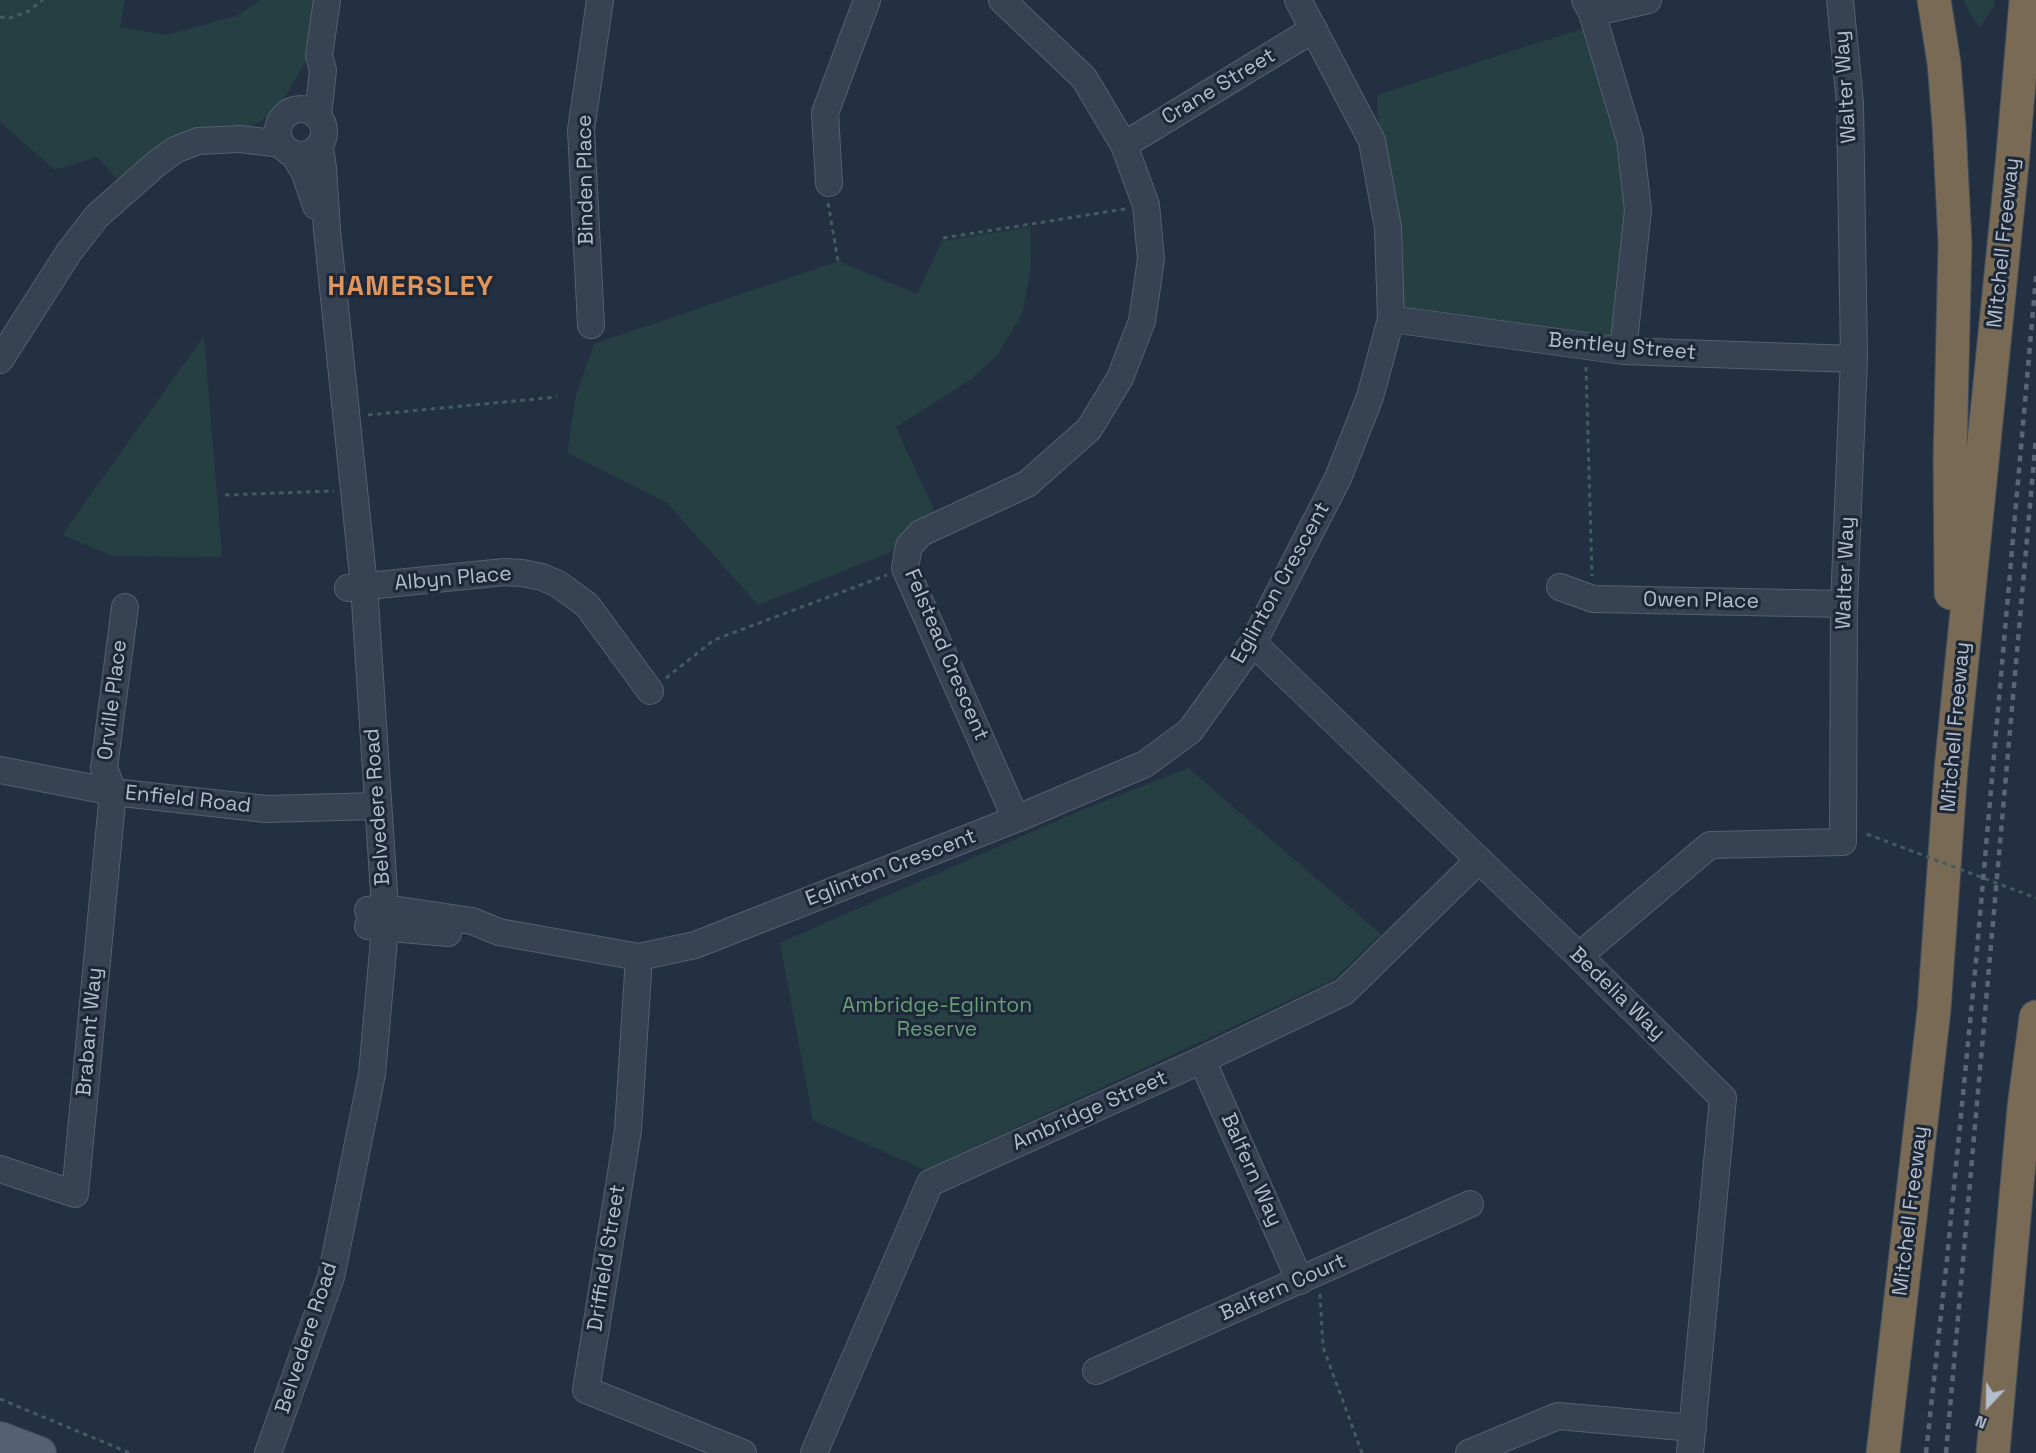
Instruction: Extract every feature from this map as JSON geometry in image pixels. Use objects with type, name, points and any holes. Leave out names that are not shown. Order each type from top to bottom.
[{"type":"highway","points":[[1934,0],[1944,63],[1955,243],[1950,458],[1951,769]]},
{"type":"highway","name":"Mitchell Freeway","points":[[1883,1453],[1932,1022],[1951,769],[2012,165],[2026,0]]},
{"type":"highway","points":[[1993,1453],[2024,1107],[2036,1017]]},
{"type":"main road","points":[[0,1438],[40,1453]]},
{"type":"street","points":[[318,116],[323,70],[319,56],[327,0]]},
{"type":"street","name":"Binden Place","points":[[591,325],[581,130],[600,0]]},
{"type":"street","points":[[829,183],[825,113],[867,0]]},
{"type":"street","name":"Felstead Crescent","points":[[1002,0],[1084,78],[1124,145],[1146,205],[1151,259],[1142,321],[1120,378],[1089,429],[1028,484],[921,533],[909,546],[905,568],[1016,819]]},
{"type":"street","name":"Eglinton Crescent","points":[[376,918],[472,921],[499,932],[639,957],[695,945],[1016,819],[1145,764],[1190,731],[1252,643],[1338,478],[1370,397],[1391,319],[1388,228],[1372,141],[1298,0]]},
{"type":"street","points":[[1623,351],[1638,210],[1630,140],[1588,6],[1648,0]]},
{"type":"street","name":"Walter Way","points":[[1579,956],[1710,845],[1843,842],[1844,604],[1854,359],[1850,103],[1840,0]]},
{"type":"street","name":"Crane Street","points":[[1124,145],[1314,29]]},
{"type":"street","points":[[287,149],[278,136],[279,126],[319,56]]},
{"type":"street","points":[[0,360],[69,252],[97,216],[128,186],[175,150],[198,141],[240,139],[287,149],[303,156],[320,148],[325,131],[318,116],[306,109],[288,113],[240,139]]},
{"type":"street","name":"Belvedere Road","points":[[268,1453],[331,1277],[372,1074],[376,918],[346,417],[320,148]]},
{"type":"street","name":"Belvedere Road","points":[[287,149],[304,171],[316,202],[339,490],[356,587]]},
{"type":"street","name":"Bentley Street","points":[[1391,319],[1623,351],[1854,359]]},
{"type":"street","name":"Albyn Place","points":[[356,587],[504,572],[542,577],[558,584],[587,605],[650,691]]},
{"type":"street","name":"Owen Place","points":[[1560,587],[1593,599],[1844,604]]},
{"type":"street","name":"Orville Place","points":[[113,792],[104,768],[125,606]]},
{"type":"street","name":"Bedelia Way","points":[[1252,643],[1724,1098],[1691,1441]]},
{"type":"street","name":"Enfield Road","points":[[0,770],[113,792],[266,809],[369,806]]},
{"type":"street","name":"Brabant Way","points":[[0,1169],[75,1194],[113,792]]},
{"type":"street","name":"Ambridge Street","points":[[814,1453],[930,1183],[1344,992],[1479,861]]},
{"type":"street","name":"Belvedere Road","points":[[250,1453],[317,1276],[341,1175],[376,918]]},
{"type":"street","name":"Driffield Street","points":[[639,957],[628,1130],[586,1389],[743,1453]]},
{"type":"street","name":"Balfern Way","points":[[1202,1059],[1309,1276]]},
{"type":"street","name":"Balfern Court","points":[[1096,1371],[1470,1204]]},
{"type":"street","points":[[1469,1453],[1558,1416],[1691,1441]]},
{"type":"path","points":[[0,17],[10,18],[27,12],[43,0]]},
{"type":"path","points":[[829,183],[828,206],[838,261]]},
{"type":"path","points":[[943,238],[1146,205]]},
{"type":"path","points":[[1585,346],[1593,599]]},
{"type":"path","points":[[346,417],[557,397]]},
{"type":"path","points":[[225,495],[339,490]]},
{"type":"path","points":[[650,691],[714,640],[905,568]]},
{"type":"path","points":[[1867,834],[2036,898]]},
{"type":"path","points":[[1309,1276],[1323,1347],[1362,1453]]},
{"type":"path","points":[[0,1399],[130,1453]]},
{"type":"green space","points":[[0,0],[125,0],[120,27],[166,35],[236,16],[262,0],[324,0],[312,50],[278,110],[252,126],[186,137],[117,179],[97,157],[55,170],[0,122]]},
{"type":"green space","points":[[1963,0],[1995,0],[1994,7],[1979,28]]},
{"type":"green space","points":[[1596,24],[1630,140],[1623,351],[1391,319],[1377,95]]},
{"type":"green space","points":[[1030,227],[1031,267],[1022,314],[998,354],[970,380],[896,427],[941,525],[888,553],[758,605],[667,503],[567,453],[576,395],[594,344],[838,261],[917,294],[942,241]]},
{"type":"green space","points":[[204,336],[222,557],[113,556],[62,535]]},
{"type":"green space","name":"Ambridge-Eglinton Reserve","points":[[1188,768],[1381,934],[1333,980],[925,1170],[813,1120],[780,943],[1077,812]]},
{"type":"railway","points":[[1926,1453],[1976,961],[2036,276]]},
{"type":"railway","points":[[1946,1453],[2036,437]]},
{"type":"district","name":"HAMERSLEY","points":[[411,288]]}]
